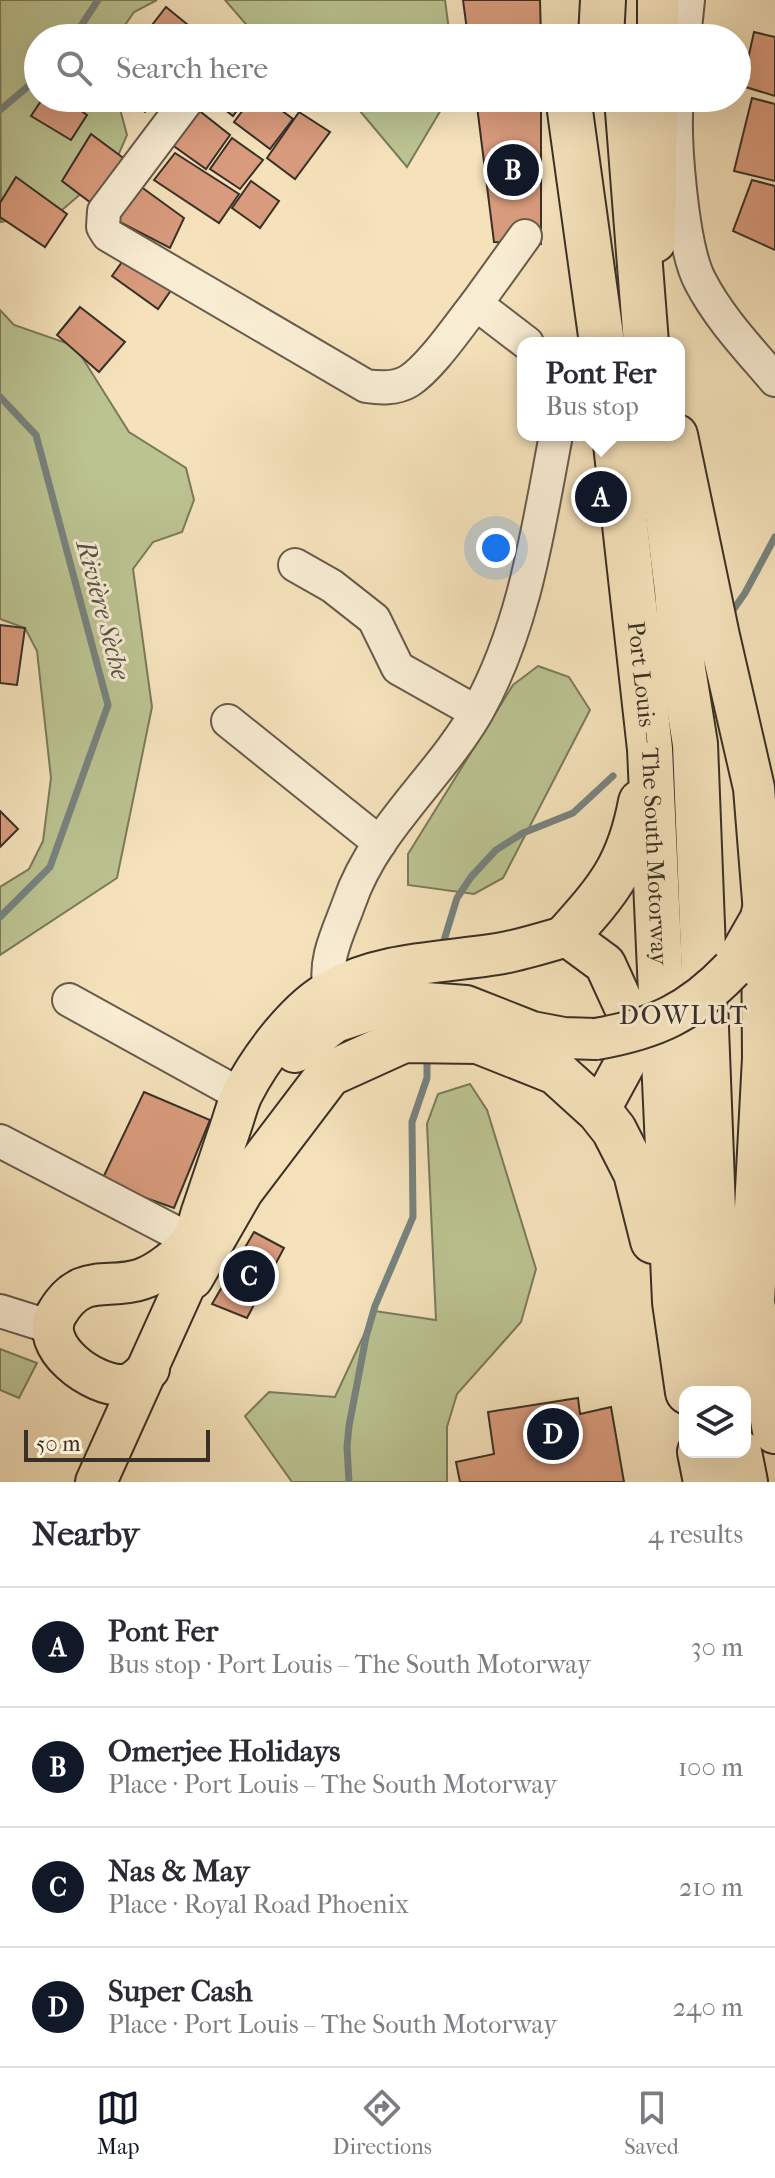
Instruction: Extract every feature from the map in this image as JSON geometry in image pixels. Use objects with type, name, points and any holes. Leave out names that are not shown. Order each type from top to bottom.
[{"type":"highway","points":[[571,24],[572,0]]},
{"type":"highway","points":[[602,24],[603,0]]},
{"type":"highway","points":[[629,24],[630,0]]},
{"type":"highway","points":[[570,112],[603,337]]},
{"type":"highway","points":[[598,112],[604,337]]},
{"type":"highway","points":[[628,112],[647,330]]},
{"type":"highway","name":"Port Louis – The South Motorway","points":[[616,441],[650,749],[675,1302],[687,1386]]},
{"type":"highway","name":"Port Louis – The South Motorway","points":[[659,441],[683,669],[695,744],[716,1296],[726,1386]]},
{"type":"highway","points":[[567,936],[610,887],[630,850],[650,749]]},
{"type":"highway","points":[[764,913],[765,1058],[752,1302],[775,1431]]},
{"type":"highway","points":[[191,1259],[329,1074],[404,1040],[478,1041],[556,1072],[599,1111],[614,1130],[636,1173],[687,1386]]},
{"type":"highway","points":[[701,1458],[706,1482]]},
{"type":"highway","points":[[740,1458],[745,1482]]},
{"type":"main road","points":[[658,0],[658,24]]},
{"type":"main road","points":[[657,112],[655,277],[663,337]]},
{"type":"main road","points":[[96,1482],[149,1369],[191,1259],[262,1094],[281,1066],[302,1045],[335,1022],[398,1001],[466,1006],[532,1032],[564,1038],[596,1039],[632,1033],[684,1011],[711,992],[732,969],[764,913],[754,788],[678,441]]},
{"type":"main road","points":[[191,1259],[241,1095],[270,1050],[298,1017],[330,990],[364,976],[437,961],[503,953],[567,936],[605,964],[627,1012],[624,1065],[599,1111]]},
{"type":"main road","points":[[149,1369],[128,1384],[120,1385],[99,1380],[72,1364],[58,1347],[51,1327],[56,1313],[70,1296],[90,1284],[140,1280],[191,1259]]},
{"type":"main road","points":[[99,1380],[109,1408],[113,1445]]},
{"type":"street","points":[[685,24],[688,0]]},
{"type":"street","points":[[178,112],[104,211],[103,227],[116,240],[366,386],[387,388],[409,381],[476,304],[525,236]]},
{"type":"street","points":[[676,112],[686,234],[699,279],[726,322],[775,380]]},
{"type":"street","points":[[476,304],[519,337]]},
{"type":"street","points":[[330,990],[326,976],[329,960],[355,885],[380,843],[476,712],[513,632],[532,564],[555,441]]},
{"type":"street","points":[[295,565],[332,586],[374,619],[398,668],[476,712]]},
{"type":"street","points":[[228,721],[380,843]]},
{"type":"street","points":[[69,1000],[241,1095]]},
{"type":"street","points":[[0,1141],[191,1259]]},
{"type":"street","points":[[0,1311],[51,1327]]},
{"type":"green space","points":[[0,0],[157,0],[134,12],[126,24],[24,24],[24,112],[121,112],[127,135],[114,165],[62,210],[1,222]]},
{"type":"green space","points":[[225,0],[445,0],[448,24],[246,24]]},
{"type":"green space","points":[[361,112],[440,112],[407,167]]},
{"type":"green space","points":[[0,310],[14,325],[75,346],[129,432],[186,468],[194,500],[182,532],[153,542],[133,569],[152,707],[117,878],[0,955],[0,887],[29,869],[43,841],[51,778],[37,651],[25,628],[0,619]]},
{"type":"green space","points":[[538,666],[569,677],[590,710],[503,878],[474,894],[408,885],[408,854],[513,685]]},
{"type":"green space","points":[[470,1084],[487,1110],[536,1269],[521,1322],[457,1394],[447,1427],[447,1482],[292,1482],[245,1416],[269,1392],[335,1397],[375,1311],[436,1320],[427,1124],[438,1094]]},
{"type":"green space","points":[[0,1349],[37,1363],[19,1398],[0,1390]]},
{"type":"building","points":[[463,0],[540,0],[541,24],[466,24]]},
{"type":"building","points":[[166,7],[187,24],[153,24]]},
{"type":"building","points":[[754,32],[775,37],[775,96],[751,89]]},
{"type":"building","points":[[752,98],[775,104],[775,181],[734,171]]},
{"type":"building","points":[[34,112],[83,112],[87,115],[71,140],[31,116]]},
{"type":"building","points":[[187,112],[201,112],[230,135],[206,169],[168,142]]},
{"type":"building","points":[[242,112],[284,112],[293,119],[270,149],[234,122]]},
{"type":"building","points":[[299,112],[330,132],[295,179],[267,158]]},
{"type":"building","points":[[478,112],[541,112],[541,244],[494,242]]},
{"type":"building","points":[[91,134],[130,163],[99,209],[62,181]]},
{"type":"building","points":[[232,138],[263,160],[240,189],[210,169]]},
{"type":"building","points":[[175,153],[239,194],[219,223],[154,180]]},
{"type":"building","points":[[16,177],[67,214],[45,247],[0,217],[0,203]]},
{"type":"building","points":[[752,180],[775,186],[775,250],[733,231]]},
{"type":"building","points":[[133,181],[184,218],[170,248],[110,217]]},
{"type":"building","points":[[251,181],[279,201],[260,228],[232,208]]},
{"type":"building","points":[[129,252],[176,283],[158,309],[112,276]]},
{"type":"building","points":[[80,307],[125,342],[99,372],[57,335]]},
{"type":"building","points":[[0,625],[25,628],[17,685],[0,683]]},
{"type":"building","points":[[0,811],[18,829],[0,847]]},
{"type":"building","points":[[144,1092],[210,1120],[174,1208],[101,1182]]},
{"type":"building","points":[[254,1232],[284,1248],[247,1318],[212,1304]]},
{"type":"building","points":[[578,1398],[580,1414],[611,1407],[624,1482],[460,1482],[456,1462],[494,1454],[488,1412]]},
{"type":"waterway","name":"Rivière Sèche","points":[[82,24],[98,0]]},
{"type":"waterway","name":"Rivière Sèche","points":[[0,110],[24,90]]},
{"type":"waterway","name":"Rivière Sèche","points":[[0,397],[36,435],[108,705],[50,867],[0,917]]},
{"type":"waterway","points":[[729,616],[775,537]]},
{"type":"waterway","points":[[442,947],[457,898],[496,850],[523,833],[573,813],[613,776]]},
{"type":"waterway","points":[[349,1482],[349,1426],[366,1337],[375,1306],[413,1217],[412,1122],[427,1078],[427,1053]]},
{"type":"place","name":"Omerjee Holidays","points":[[513,170]]},
{"type":"place","name":"Pont Fer","points":[[601,497]]},
{"type":"place","name":"Nas & May","points":[[249,1276]]},
{"type":"place","name":"Super Cash","points":[[553,1434]]},
{"type":"district","name":"DOWLUT","points":[[684,1015]]}]
